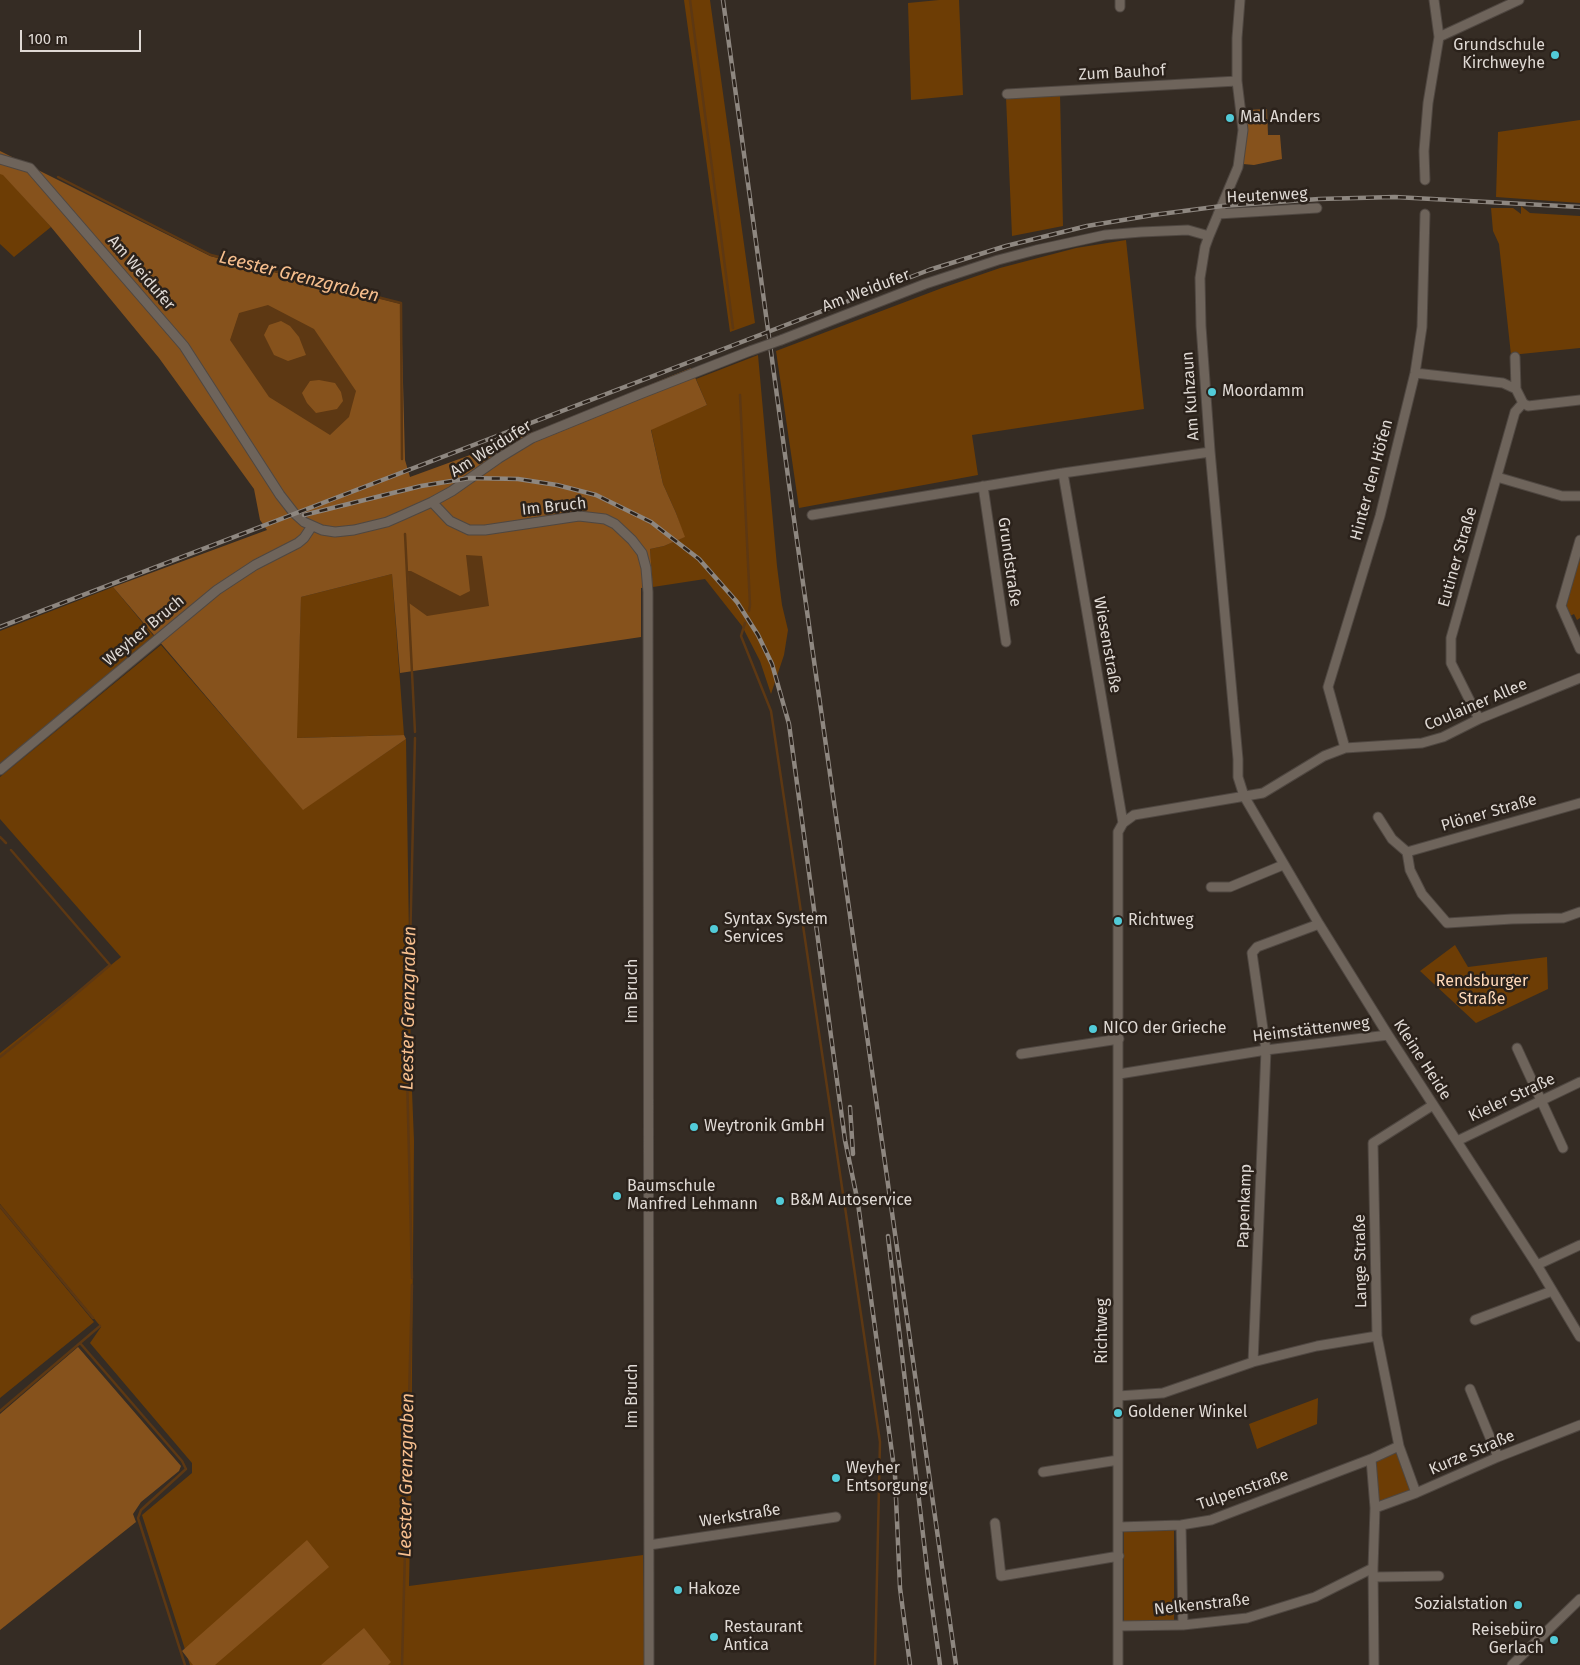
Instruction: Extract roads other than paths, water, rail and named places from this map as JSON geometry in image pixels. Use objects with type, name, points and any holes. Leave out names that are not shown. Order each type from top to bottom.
[{"type":"street","name":"Am Kuhzaun","points":[[1240,0],[1237,38],[1237,81],[1243,130],[1238,167],[1209,236],[1200,278],[1201,326],[1210,452],[1238,759],[1238,777],[1244,796]]},
{"type":"street","points":[[1425,180],[1424,151],[1428,103],[1439,37],[1434,0]]},
{"type":"street","points":[[1439,37],[1519,0]]},
{"type":"street","name":"Zum Bauhof","points":[[1008,94],[1237,81]]},
{"type":"street","name":"Am Weidufer","points":[[0,159],[30,168],[178,339],[280,495],[294,513],[312,526],[335,532],[354,530],[386,522],[432,502],[532,438],[925,284],[998,260],[1105,236],[1188,230],[1209,236]]},
{"type":"street","name":"Heutenweg","points":[[1218,214],[1317,208]]},
{"type":"street","name":"Hinter den Höfen","points":[[1345,748],[1328,687],[1380,516],[1415,373],[1422,328],[1425,214]]},
{"type":"street","points":[[1515,357],[1516,389],[1523,403],[1528,406],[1580,400]]},
{"type":"street","points":[[1415,373],[1504,383],[1516,389]]},
{"type":"street","name":"Eutiner Straße","points":[[1479,719],[1451,663],[1451,638],[1515,412],[1523,403]]},
{"type":"street","points":[[812,515],[1063,473],[1210,452]]},
{"type":"street","name":"Wiesenstraße","points":[[1063,473],[1122,823]]},
{"type":"street","points":[[1498,477],[1562,496],[1580,496]]},
{"type":"street","name":"Grundstraße","points":[[983,486],[1006,642]]},
{"type":"street","name":"Im Bruch","points":[[432,502],[450,521],[469,530],[486,530],[579,516],[605,519],[616,524],[632,540],[642,553],[646,568],[648,602],[649,1665]]},
{"type":"street","name":"Weyher Bruch","points":[[0,770],[217,590],[254,565],[298,543],[312,526]]},
{"type":"street","points":[[1580,540],[1561,606],[1580,649]]},
{"type":"street","name":"Coulainer Allee","points":[[1244,796],[1263,793],[1324,756],[1345,748],[1422,744],[1443,737],[1479,719],[1580,678]]},
{"type":"street","points":[[1122,823],[1134,815],[1244,796]]},
{"type":"street","name":"Kleine Heide","points":[[1244,796],[1319,924],[1388,1035],[1537,1265],[1580,1337]]},
{"type":"street","name":"Plöner Straße","points":[[1407,852],[1580,803]]},
{"type":"street","points":[[1378,818],[1392,839],[1407,852],[1410,870],[1422,894],[1447,923],[1563,918],[1580,912]]},
{"type":"street","name":"Richtweg","points":[[1118,1665],[1118,832],[1122,823]]},
{"type":"street","points":[[1211,887],[1230,887],[1283,865]]},
{"type":"street","name":"Papenkamp","points":[[1253,1362],[1266,1050],[1252,953],[1257,947],[1319,924]]},
{"type":"street","name":"Heimstättenweg","points":[[1119,1074],[1266,1050],[1388,1035]]},
{"type":"street","points":[[1021,1054],[1118,1039]]},
{"type":"street","points":[[1516,1048],[1563,1148]]},
{"type":"street","name":"Kieler Straße","points":[[1457,1140],[1580,1082]]},
{"type":"street","name":"Lange Straße","points":[[1416,1493],[1399,1446],[1377,1336],[1373,1143],[1433,1105]]},
{"type":"street","points":[[1537,1265],[1580,1245]]},
{"type":"street","points":[[1475,1320],[1552,1291]]},
{"type":"street","points":[[1118,1396],[1163,1393],[1253,1362],[1317,1346],[1377,1336]]},
{"type":"street","points":[[1470,1389],[1498,1457]]},
{"type":"street","name":"Kurze Straße","points":[[1375,1508],[1580,1425]]},
{"type":"street","points":[[1374,1665],[1372,1571],[1375,1508],[1371,1458],[1399,1446]]},
{"type":"street","name":"Tulpenstraße","points":[[1119,1527],[1181,1525],[1211,1520],[1371,1458]]},
{"type":"street","points":[[1043,1472],[1118,1460]]},
{"type":"street","name":"Werkstraße","points":[[649,1545],[836,1517]]},
{"type":"street","points":[[995,1523],[1001,1576],[1119,1556]]},
{"type":"street","points":[[1181,1525],[1183,1625]]},
{"type":"street","points":[[1372,1571],[1439,1576]]},
{"type":"street","name":"Nelkenstraße","points":[[1118,1626],[1183,1625],[1247,1618],[1315,1597],[1372,1571]]},
{"type":"street","points":[[1512,1665],[1580,1599]]},
{"type":"waterway","points":[[690,0],[733,328]]},
{"type":"waterway","name":"Leester Grenzgraben","points":[[58,177],[211,255],[401,303],[402,459]]},
{"type":"waterway","points":[[740,395],[749,611]]},
{"type":"waterway","name":"Leester Grenzgraben","points":[[405,534],[415,732]]},
{"type":"waterway","points":[[745,623],[741,636],[771,711],[880,1442],[875,1665]]},
{"type":"waterway","name":"Leester Grenzgraben","points":[[412,1278],[407,1073],[415,738]]},
{"type":"waterway","points":[[0,837],[6,843]]},
{"type":"waterway","points":[[0,1057],[110,965],[11,850]]},
{"type":"waterway","points":[[0,1206],[93,1318]]},
{"type":"waterway","name":"Leester Grenzgraben","points":[[402,1665],[412,1285]]},
{"type":"waterway","points":[[100,1326],[80,1343],[182,1461],[186,1469],[141,1510],[138,1518],[185,1665]]},
{"type":"waterway","points":[[0,1411],[80,1343]]},
{"type":"railway","points":[[723,0],[789,484],[956,1665]]},
{"type":"railway","points":[[0,627],[929,270],[1006,246],[1087,226],[1153,215],[1222,206],[1319,199],[1395,197],[1580,207]]},
{"type":"railway","points":[[304,515],[421,486],[470,478],[518,479],[557,485],[596,495],[651,522],[699,559],[737,602],[758,635],[772,664],[789,724],[845,1140],[858,1203]]},
{"type":"railway","points":[[850,1107],[853,1154]]},
{"type":"railway","points":[[857,1196],[895,1475],[900,1588],[910,1665]]},
{"type":"railway","points":[[888,1236],[940,1665]]},
{"type":"place","name":"Grundschule Kirchweyhe","points":[[1555,55]]},
{"type":"place","name":"Mal Anders","points":[[1230,118]]},
{"type":"place","name":"Moordamm","points":[[1212,392]]},
{"type":"place","name":"Richtweg","points":[[1118,921]]},
{"type":"place","name":"Syntax System Services","points":[[714,929]]},
{"type":"place","name":"NICO der Grieche","points":[[1093,1029]]},
{"type":"place","name":"Weytronik GmbH","points":[[694,1127]]},
{"type":"place","name":"Baumschule Manfred Lehmann","points":[[617,1196]]},
{"type":"place","name":"B&M Autoservice","points":[[780,1201]]},
{"type":"place","name":"Goldener Winkel","points":[[1118,1413]]},
{"type":"place","name":"Weyher Entsorgung","points":[[836,1478]]},
{"type":"place","name":"Hakoze","points":[[678,1590]]},
{"type":"place","name":"Sozialstation","points":[[1518,1605]]},
{"type":"place","name":"Restaurant Antica","points":[[714,1637]]},
{"type":"place","name":"Reisebüro Gerlach","points":[[1554,1640]]},
{"type":"park label","name":"Rendsburger Straße","points":[[1482,991]]}]
